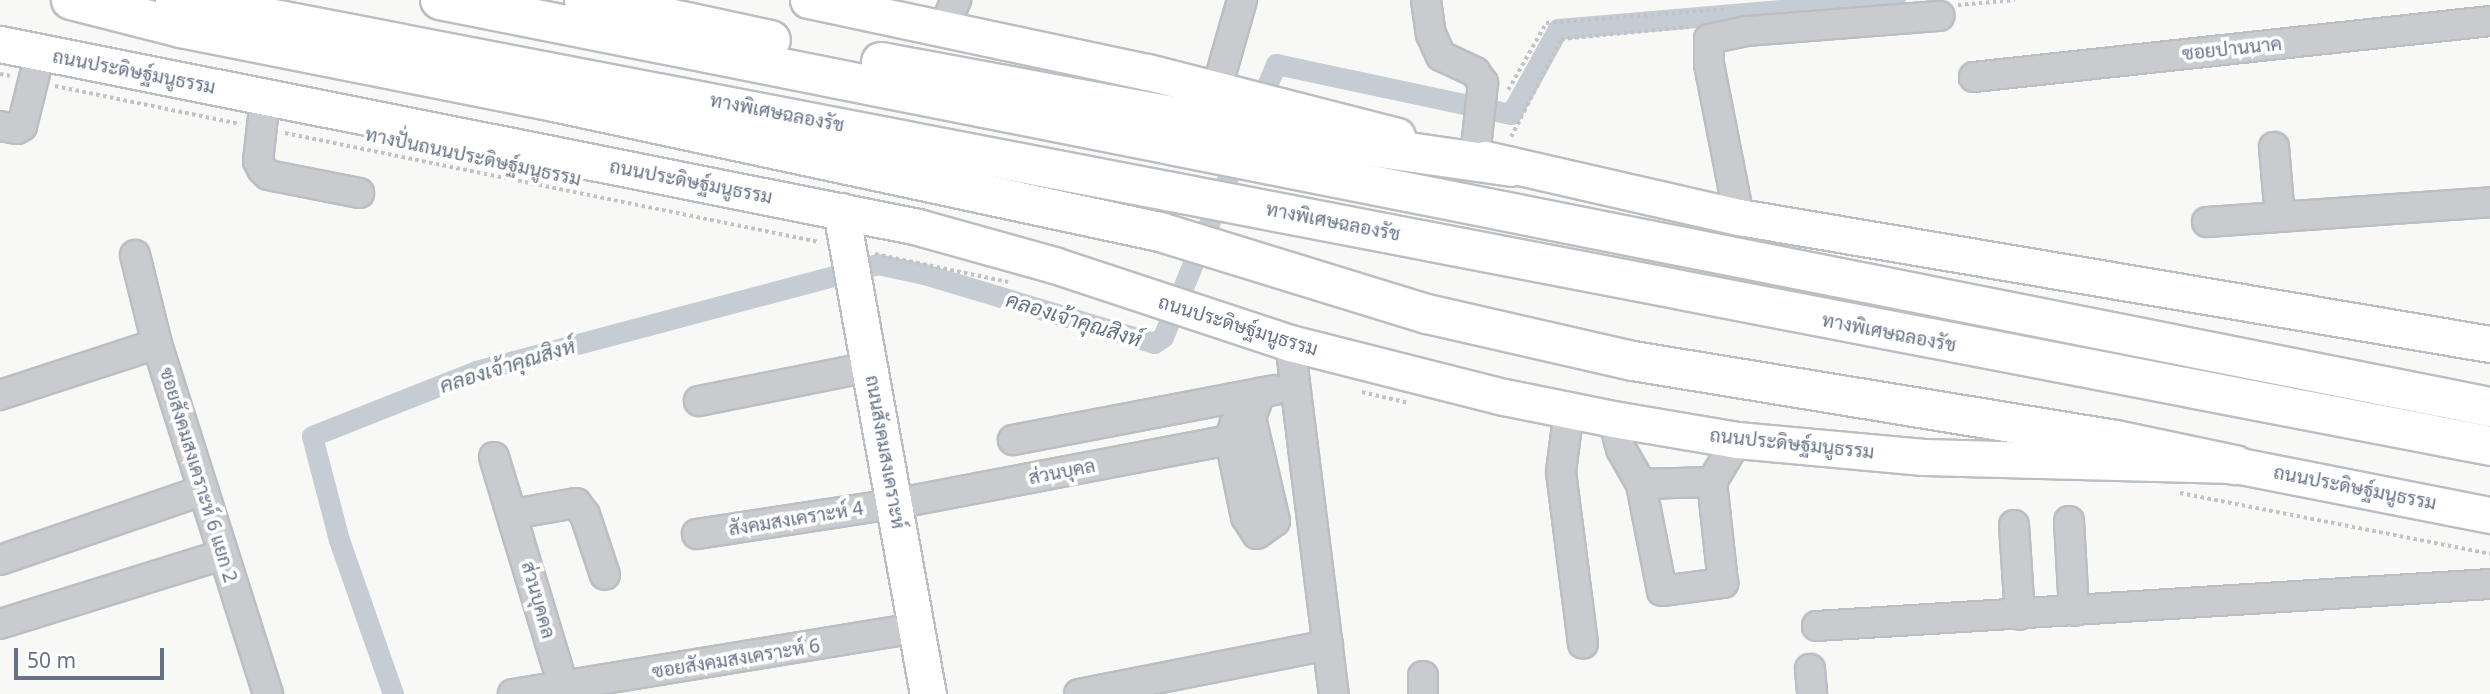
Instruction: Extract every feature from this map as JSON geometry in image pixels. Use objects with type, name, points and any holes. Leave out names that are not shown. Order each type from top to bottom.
[{"type":"highway","points":[[71,0],[181,28],[568,105],[1160,232],[1427,314],[1633,361],[2103,438],[2235,464]]},
{"type":"highway","name":"ทางพิเศษฉลองรัช","points":[[175,0],[2490,446]]},
{"type":"highway","points":[[440,0],[2490,407]]},
{"type":"highway","points":[[584,0],[992,84],[1245,98],[1511,167]]},
{"type":"main road","points":[[808,0],[950,14],[1245,98],[1511,167],[1739,217],[2490,344]]},
{"type":"main road","name":"ถนนประดิษฐ์มนูธรรม","points":[[0,44],[36,67],[263,113],[841,211],[995,248],[1290,343],[1613,419],[1737,440],[1923,457],[2235,464],[2490,515]]},
{"type":"main road","name":"ถนนสังคมสงเคราะห์","points":[[841,211],[928,694]]},
{"type":"street","points":[[1426,0],[1431,34],[1441,56],[1475,72],[1491,101],[1475,157]]},
{"type":"street","points":[[1239,9],[1245,98]]},
{"type":"street","points":[[1739,217],[1709,64],[1709,39],[1747,31],[1939,16]]},
{"type":"street","name":"ซอยปานนาค","points":[[1974,77],[2489,29]]},
{"type":"street","points":[[0,126],[17,129],[22,126],[36,67]]},
{"type":"street","points":[[263,113],[258,161],[268,174],[359,193]]},
{"type":"street","points":[[2274,147],[2280,217]]},
{"type":"street","points":[[2207,222],[2490,202]]},
{"type":"street","name":"ซอยสังคมสงเคราะห์ 6 แยก 2","points":[[135,254],[157,344],[268,694]]},
{"type":"street","points":[[1290,343],[1293,386],[1334,694]]},
{"type":"street","points":[[0,396],[157,344]]},
{"type":"street","points":[[699,401],[869,367]]},
{"type":"street","points":[[1256,405],[1275,505],[1275,521],[1257,534],[1246,517],[1230,440],[1234,425],[1256,405],[1293,386]]},
{"type":"street","points":[[1013,440],[1256,405]]},
{"type":"street","points":[[1569,410],[1561,472],[1583,644]]},
{"type":"street","points":[[1613,419],[1621,449],[1641,484],[1662,591],[1723,583],[1712,482],[1737,440]]},
{"type":"street","name":"ส่วนบุคล","points":[[894,504],[1230,440]]},
{"type":"street","name":"ส่วนบุคคล","points":[[494,457],[563,686]]},
{"type":"street","points":[[1641,484],[1712,482]]},
{"type":"street","points":[[0,560],[202,491]]},
{"type":"street","points":[[513,514],[576,503],[585,515],[605,576]]},
{"type":"street","name":"สังคมสงเคราะห์ 4","points":[[697,534],[894,504]]},
{"type":"street","points":[[2069,521],[2074,611]]},
{"type":"street","points":[[2014,525],[2020,615]]},
{"type":"street","points":[[0,624],[222,555]]},
{"type":"street","points":[[1817,626],[2490,584]]},
{"type":"street","name":"ซอยสังคมสงเคราะห์ 6","points":[[513,694],[917,628]]},
{"type":"street","points":[[1079,694],[1328,645]]},
{"type":"path","points":[[1491,101],[1546,23],[1732,9]]},
{"type":"path","name":"ทางปั่นถนนประดิษฐ์มนูธรรม","points":[[0,74],[36,67],[263,113],[849,257],[1010,283]]},
{"type":"waterway","name":"คลองเจ้าคุณสิงห์","points":[[1256,111],[1276,64],[1511,114],[1558,29],[1895,0]]},
{"type":"waterway","name":"คลองเจ้าคุณสิงห์","points":[[393,694],[339,540],[312,436],[476,371],[877,264],[924,274],[1154,343],[1163,337],[1239,150]]}]
